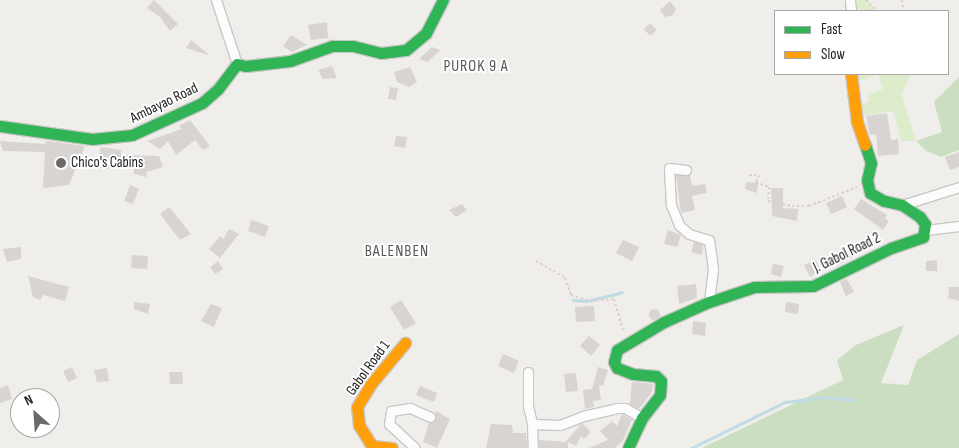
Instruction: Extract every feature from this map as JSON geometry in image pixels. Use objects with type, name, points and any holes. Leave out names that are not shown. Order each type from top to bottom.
[{"type":"street","points":[[216,0],[237,64],[246,66],[290,61],[332,46],[353,46],[381,53],[406,50],[426,33],[443,0]]},
{"type":"street","name":"Ambayao Road","points":[[0,126],[92,139],[132,135],[202,102],[218,89],[237,64]]},
{"type":"street","points":[[851,75],[857,122],[871,163],[867,187],[870,193],[884,202],[902,205],[920,217],[926,230],[959,226]]},
{"type":"street","points":[[686,170],[670,168],[671,205],[679,225],[689,234],[709,240],[713,269],[709,302]]},
{"type":"street","points":[[902,205],[959,187]]},
{"type":"street","name":"J. Gabol Road 2","points":[[628,448],[642,418],[657,401],[661,381],[656,376],[633,374],[617,368],[615,355],[629,342],[664,322],[709,302],[754,287],[813,286],[891,248],[923,237],[926,230]]},
{"type":"street","name":"Gabol Road 1","points":[[392,448],[371,447],[359,425],[357,407],[370,384],[405,343]]},
{"type":"street","points":[[528,372],[528,406],[532,424],[533,448]]},
{"type":"street","points":[[415,448],[389,424],[391,411],[410,408],[430,417]]},
{"type":"street","points":[[532,424],[560,425],[583,416],[618,408],[642,418]]},
{"type":"path","points":[[866,0],[876,10]]},
{"type":"path","points":[[749,175],[759,175],[756,182],[769,187],[768,201],[792,206],[809,206],[848,189],[867,187]]},
{"type":"path","points":[[536,261],[565,278],[571,295],[588,298],[591,301],[614,300],[629,342]]},
{"type":"green space","points":[[854,0],[868,0],[875,10],[866,10],[855,9]]},
{"type":"green space","points":[[854,75],[875,75],[854,83]]},
{"type":"green space","points":[[878,75],[911,75],[902,95],[916,141],[901,141],[893,111],[860,116],[857,106],[869,102],[868,94],[883,89]]},
{"type":"green space","points":[[959,77],[959,150],[941,157],[926,151],[916,141],[942,132],[934,102]]},
{"type":"green space","points":[[904,325],[881,383],[908,385],[917,360],[959,334],[959,448],[702,448],[843,380],[837,360],[856,345]]},
{"type":"building","points":[[154,0],[178,24],[170,31],[160,17],[147,8]]},
{"type":"building","points":[[670,1],[676,9],[673,15],[665,17],[660,10]]},
{"type":"building","points":[[327,22],[328,38],[311,40],[308,25]]},
{"type":"building","points":[[650,23],[657,30],[650,36],[644,29]]},
{"type":"building","points":[[291,35],[307,45],[292,52],[283,46]]},
{"type":"building","points":[[191,40],[208,54],[208,55],[186,48]]},
{"type":"building","points":[[432,47],[440,50],[428,62],[419,59]]},
{"type":"building","points":[[332,66],[337,78],[323,79],[318,70]]},
{"type":"building","points":[[410,67],[417,82],[409,87],[397,82],[394,72]]},
{"type":"building","points":[[390,87],[398,88],[396,100],[388,99]]},
{"type":"building","points":[[887,113],[891,140],[898,139],[899,154],[878,156],[876,134],[870,135],[866,116]]},
{"type":"building","points":[[190,120],[210,146],[203,150],[195,140],[176,155],[168,141],[160,149],[147,141],[182,129],[179,126]]},
{"type":"building","points":[[396,136],[407,137],[405,148],[394,146]]},
{"type":"building","name":"Chico's Cabins","points":[[0,141],[45,144],[47,141],[85,146],[69,185],[43,188],[45,152],[3,151]]},
{"type":"building","points":[[101,147],[121,150],[121,155],[159,156],[163,167],[146,172],[147,177],[134,174],[133,158],[110,164],[109,169],[100,168],[98,161]]},
{"type":"building","points":[[959,152],[959,167],[950,170],[945,157]]},
{"type":"building","points":[[676,175],[690,175],[692,186],[705,184],[707,193],[692,196],[695,210],[681,213]]},
{"type":"building","points":[[746,182],[758,183],[757,193],[745,189]]},
{"type":"building","points":[[130,185],[139,189],[133,204],[124,201]]},
{"type":"building","points":[[771,188],[783,188],[783,208],[798,209],[797,221],[772,216]]},
{"type":"building","points":[[842,196],[847,207],[831,214],[826,203]]},
{"type":"building","points":[[861,199],[887,215],[885,218],[889,221],[883,230],[854,209]]},
{"type":"building","points":[[462,204],[467,210],[456,217],[449,210]]},
{"type":"building","points":[[169,207],[191,234],[180,240],[160,214]]},
{"type":"building","points":[[251,220],[269,226],[265,237],[248,231]]},
{"type":"building","points":[[229,229],[239,234],[220,258],[209,249],[220,236],[223,239]]},
{"type":"building","points":[[668,230],[681,235],[677,247],[664,244]]},
{"type":"building","points":[[623,240],[639,247],[632,261],[616,253]]},
{"type":"building","points":[[694,242],[703,245],[702,255],[691,252]]},
{"type":"building","points":[[21,247],[21,259],[7,262],[3,249]]},
{"type":"building","points":[[851,247],[855,256],[836,266],[832,255]]},
{"type":"building","points":[[132,255],[148,256],[147,269],[131,268]]},
{"type":"building","points":[[816,260],[821,271],[810,277],[804,265]]},
{"type":"building","points":[[937,260],[937,271],[926,271],[926,261]]},
{"type":"building","points":[[218,261],[223,269],[215,274],[210,267]]},
{"type":"building","points":[[773,264],[784,266],[781,277],[771,274]]},
{"type":"building","points":[[28,276],[69,287],[65,301],[43,295],[40,300],[33,297]]},
{"type":"building","points":[[847,279],[854,292],[846,296],[840,282]]},
{"type":"building","points":[[696,284],[697,298],[679,304],[677,286]]},
{"type":"building","points":[[949,287],[959,287],[959,301],[948,298]]},
{"type":"building","points":[[401,300],[416,323],[404,330],[390,307]]},
{"type":"building","points":[[134,302],[150,304],[148,314],[134,309]]},
{"type":"building","points":[[786,302],[799,304],[798,314],[785,312]]},
{"type":"building","points":[[211,304],[222,308],[214,327],[201,321]]},
{"type":"building","points":[[594,306],[595,321],[576,322],[575,307]]},
{"type":"building","points":[[654,308],[660,314],[654,320],[648,314]]},
{"type":"building","points":[[693,321],[706,323],[705,336],[692,334]]},
{"type":"building","points":[[589,336],[600,345],[591,356],[580,346]]},
{"type":"building","points":[[503,354],[519,361],[514,373],[498,366]]},
{"type":"building","points":[[72,367],[77,378],[68,382],[63,371]]},
{"type":"building","points":[[598,367],[608,370],[603,386],[599,385],[601,400],[593,401],[594,407],[585,409],[583,390],[592,389]]},
{"type":"building","points":[[107,368],[109,381],[97,382],[94,370]]},
{"type":"building","points":[[169,372],[182,372],[183,384],[170,384]]},
{"type":"building","points":[[576,373],[578,391],[566,392],[564,374]]},
{"type":"building","points":[[632,382],[653,384],[652,392],[639,409],[630,404]]},
{"type":"building","points":[[8,385],[10,400],[0,403],[0,388]]},
{"type":"building","points":[[420,386],[437,393],[434,402],[416,395]]},
{"type":"building","points":[[436,411],[450,419],[437,448],[423,442],[429,423],[436,419]]},
{"type":"building","points":[[622,414],[632,420],[622,442],[615,448],[589,448],[608,440],[600,431],[612,421],[617,426]]},
{"type":"building","points":[[582,423],[591,432],[584,439],[581,436],[576,446],[566,441]]},
{"type":"building","points":[[491,424],[512,425],[513,433],[526,433],[527,448],[486,448]]},
{"type":"building","points":[[539,440],[568,442],[568,448],[539,448]]},
{"type":"waterway","points":[[573,300],[587,301],[622,292]]},
{"type":"waterway","points":[[691,448],[785,402],[824,397],[855,400]]},
{"type":"traffic: fast","points":[[0,126],[92,139],[132,135],[202,103],[218,89],[237,64],[246,66],[290,61],[332,46],[353,46],[381,53],[406,50],[426,33],[443,0]]},
{"type":"traffic: fast","points":[[628,448],[642,418],[660,395],[661,381],[656,376],[633,374],[617,368],[614,362],[617,350],[664,322],[709,302],[754,287],[813,286],[891,248],[923,237],[925,224],[920,217],[902,205],[884,201],[870,193],[867,180],[871,163],[865,145]]},
{"type":"traffic: slow","points":[[851,75],[857,122],[865,145]]},
{"type":"traffic: slow","points":[[392,448],[372,446],[359,425],[357,407],[370,385],[405,343]]},
{"type":"place","name":"Chico's Cabins","points":[[61,163]]},
{"type":"district","name":"PUROK 9 A","points":[[476,67]]},
{"type":"district","name":"BALENBEN","points":[[397,252]]}]
